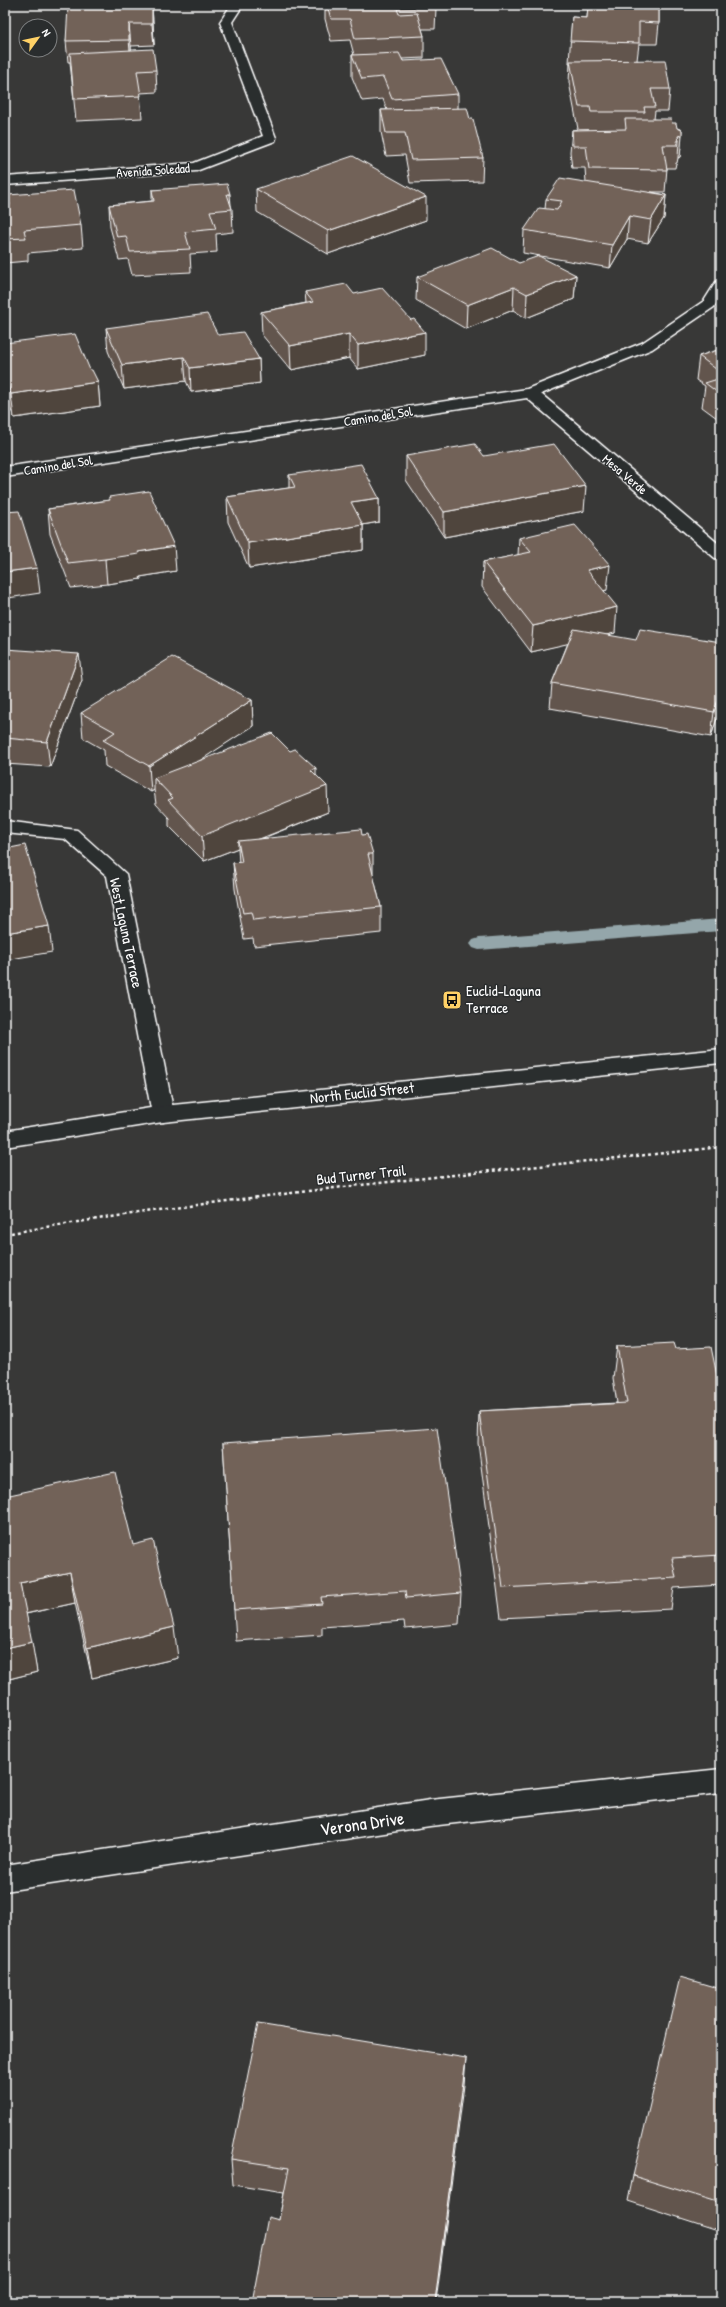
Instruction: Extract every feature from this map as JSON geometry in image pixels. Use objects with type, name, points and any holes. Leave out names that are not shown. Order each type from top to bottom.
[{"type":"street","name":"Avenida Soledad","points":[[5,181],[196,167],[270,138],[226,22],[238,5]]},
{"type":"street","name":"Camino del Sol","points":[[5,472],[530,393],[647,346],[709,304],[721,285]]},
{"type":"street","name":"Mesa Verde","points":[[530,393],[721,554]]},
{"type":"street","name":"West Laguna Terrace","points":[[5,827],[70,834],[116,874],[163,1114]]},
{"type":"street","name":"North Euclid Street","points":[[5,1139],[163,1114],[721,1056]]},
{"type":"street","name":"Verona Drive","points":[[5,1878],[430,1813],[721,1781]]},
{"type":"path","name":"Bud Turner Trail","points":[[5,1234],[83,1221],[312,1192],[721,1147]]},
{"type":"building","points":[[99,5],[152,5],[152,24],[129,24],[129,40],[66,41],[68,7]]},
{"type":"building","points":[[327,5],[435,5],[436,8],[397,9],[399,14],[417,13],[424,36],[355,39],[350,19],[331,19]]},
{"type":"building","points":[[588,5],[659,5],[659,23],[639,22],[639,43],[570,41],[572,17],[587,18]]},
{"type":"building","points":[[153,49],[156,70],[137,71],[141,96],[74,99],[70,53]]},
{"type":"building","points":[[399,53],[403,61],[441,59],[458,94],[392,99],[383,77],[362,79],[352,55]]},
{"type":"building","points":[[665,60],[670,89],[651,89],[655,107],[644,107],[645,112],[591,112],[590,107],[579,107],[570,61]]},
{"type":"building","points":[[467,108],[470,119],[473,119],[483,158],[411,160],[405,133],[386,133],[381,110]]},
{"type":"building","points":[[625,119],[671,119],[672,123],[676,123],[677,128],[682,130],[682,135],[678,136],[679,141],[676,141],[678,145],[663,145],[667,170],[589,169],[586,146],[573,146],[572,130],[626,129]]},
{"type":"building","points":[[353,156],[426,197],[328,231],[256,189]]},
{"type":"building","points":[[560,178],[666,195],[651,220],[629,216],[612,245],[524,230],[539,208],[557,210],[562,201],[546,199]]},
{"type":"building","points":[[227,184],[230,194],[227,194],[232,209],[210,211],[216,229],[185,232],[190,249],[130,252],[126,236],[117,237],[109,205],[154,201],[152,190]]},
{"type":"building","points":[[74,190],[81,225],[24,230],[26,238],[5,239],[5,205],[10,205],[8,195]]},
{"type":"building","points":[[492,248],[519,263],[539,256],[576,275],[527,294],[514,287],[467,305],[417,277]]},
{"type":"building","points":[[346,284],[354,294],[382,288],[411,320],[414,319],[425,332],[358,345],[349,334],[290,346],[261,312],[313,302],[305,292]]},
{"type":"building","points":[[207,314],[218,335],[243,332],[259,359],[190,368],[184,357],[122,365],[106,328]]},
{"type":"building","points":[[75,334],[90,370],[92,370],[98,382],[11,394],[7,383],[5,383],[5,343]]},
{"type":"building","points":[[721,349],[721,373],[699,356]]},
{"type":"building","points":[[721,378],[721,395],[705,383]]},
{"type":"building","points":[[475,444],[484,456],[554,444],[586,486],[444,512],[406,456]]},
{"type":"building","points":[[361,464],[379,498],[351,502],[363,525],[248,543],[227,497],[295,487],[289,475]]},
{"type":"building","points":[[149,491],[174,546],[138,552],[139,554],[68,563],[48,509],[110,500],[109,497]]},
{"type":"building","points":[[19,511],[37,568],[5,572],[5,512]]},
{"type":"building","points":[[575,525],[610,565],[587,570],[617,607],[533,626],[483,562],[531,552],[519,538]]},
{"type":"building","points":[[574,629],[636,640],[640,629],[721,642],[721,690],[714,712],[552,683]]},
{"type":"building","points":[[5,649],[79,654],[47,742],[5,738]]},
{"type":"building","points":[[172,657],[252,700],[149,766],[103,740],[115,732],[81,713]]},
{"type":"building","points":[[272,733],[290,751],[295,749],[316,768],[311,770],[327,786],[202,836],[168,800],[173,798],[154,778]]},
{"type":"building","points":[[361,829],[362,835],[367,834],[373,854],[368,854],[381,907],[253,920],[251,912],[243,913],[233,863],[242,862],[238,841]]},
{"type":"building","points":[[25,845],[49,926],[5,933],[5,849]]},
{"type":"building","points":[[674,1343],[676,1349],[711,1347],[721,1395],[721,1555],[672,1558],[676,1578],[503,1588],[479,1411],[627,1403],[617,1346]]},
{"type":"building","points":[[437,1428],[461,1593],[406,1598],[405,1591],[321,1597],[322,1604],[234,1610],[223,1443]]},
{"type":"building","points":[[115,1472],[133,1545],[153,1540],[174,1627],[87,1648],[70,1572],[20,1583],[32,1642],[5,1648],[5,1496]]},
{"type":"building","points":[[680,1977],[721,1989],[721,2203],[633,2176]]},
{"type":"building","points":[[258,2024],[466,2058],[435,2302],[252,2302],[268,2217],[279,2220],[289,2168],[231,2159]]},
{"type":"waterway","points":[[479,944],[721,925]]},
{"type":"place","name":"Euclid-Laguna Terrace","points":[[452,1000]]}]
